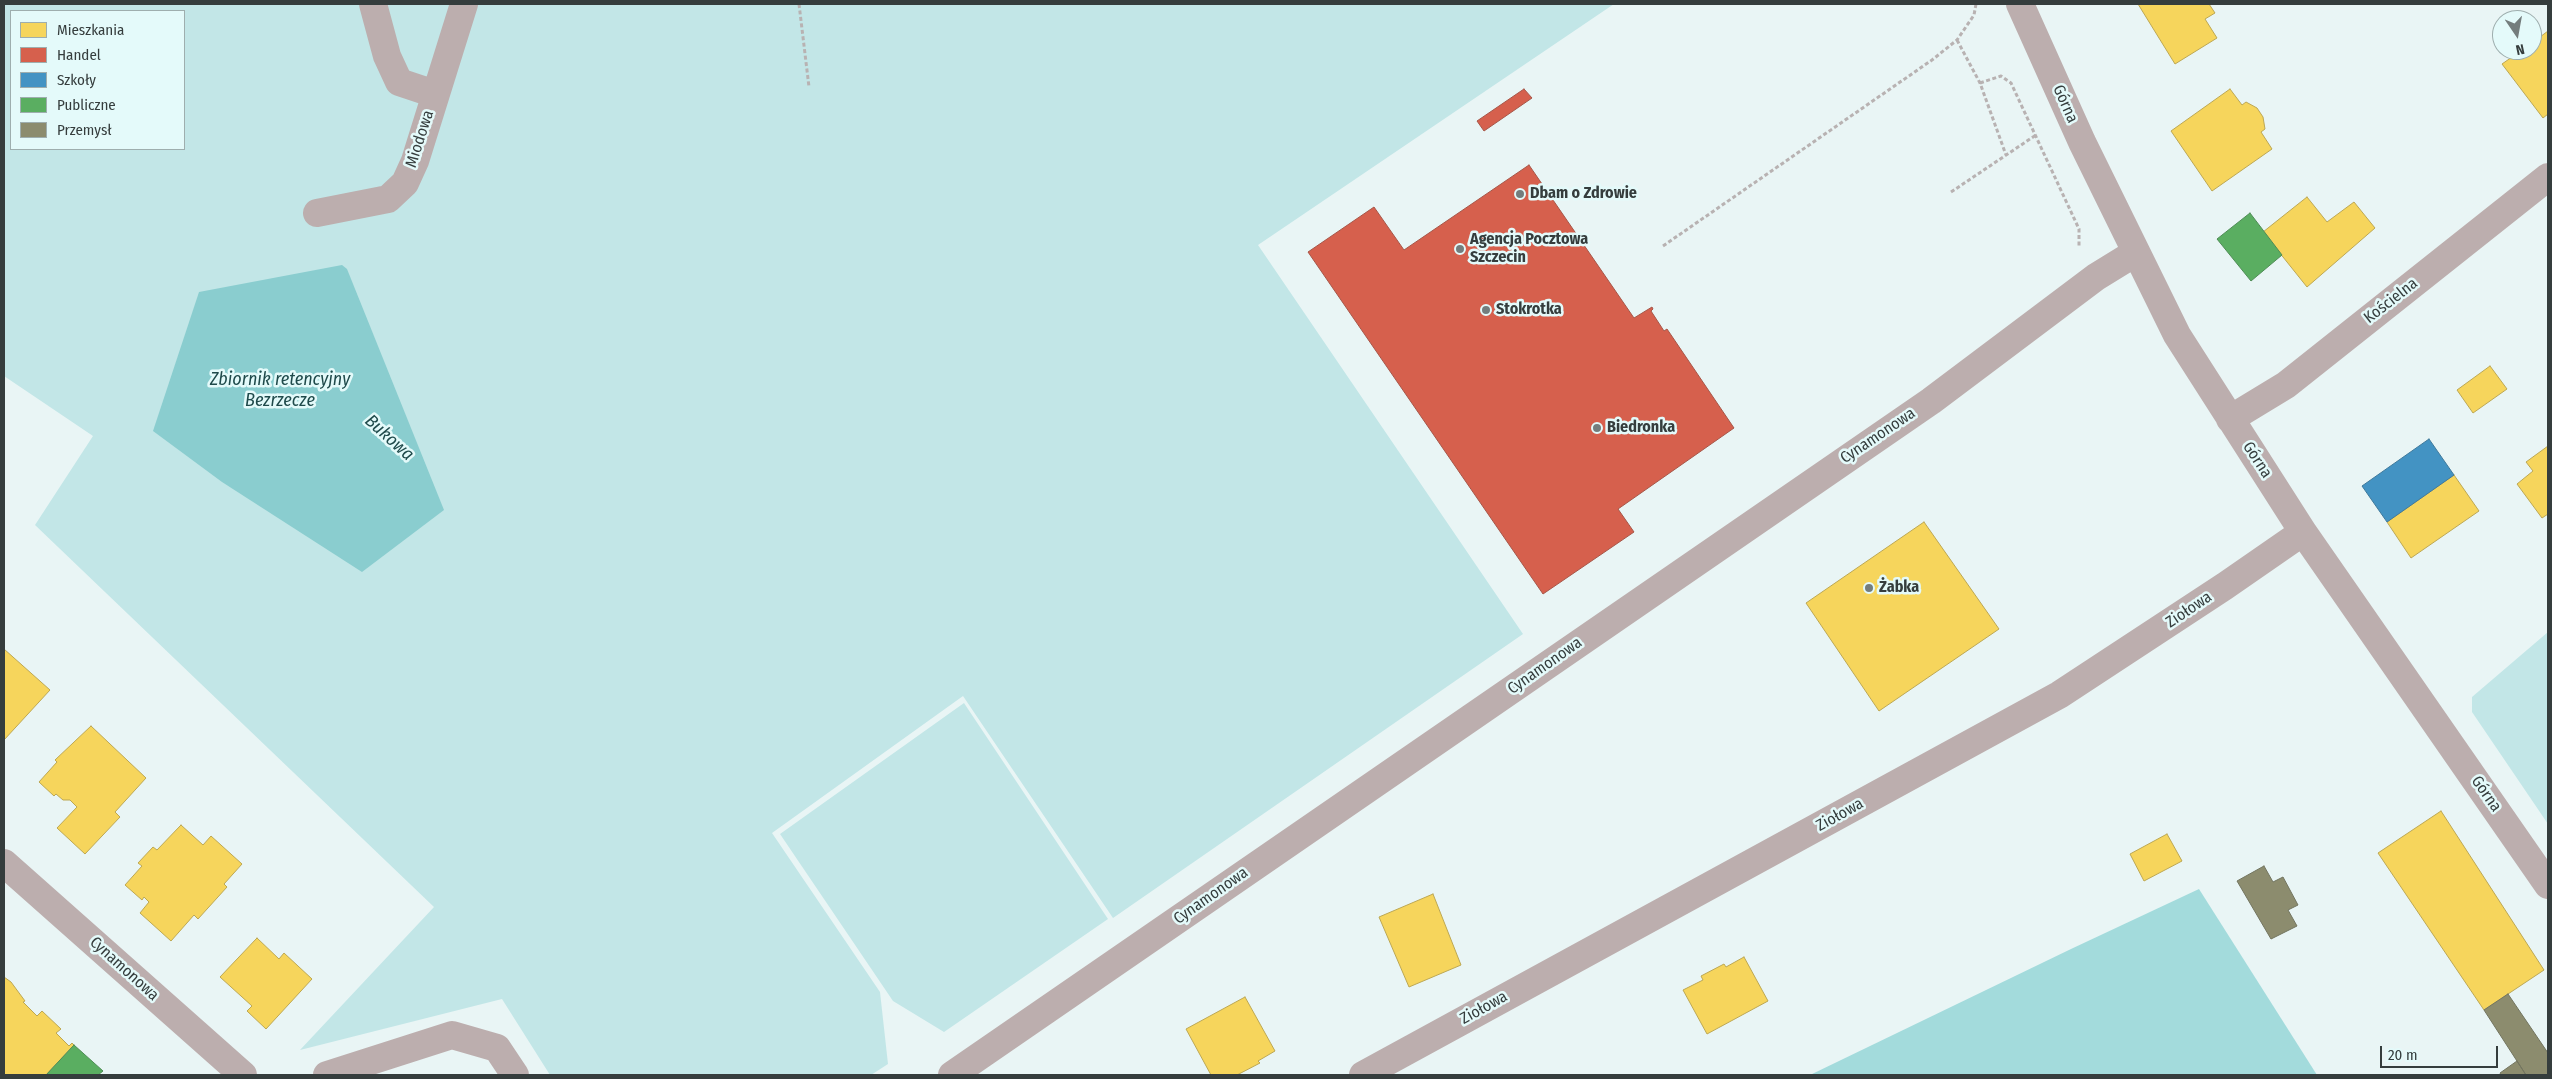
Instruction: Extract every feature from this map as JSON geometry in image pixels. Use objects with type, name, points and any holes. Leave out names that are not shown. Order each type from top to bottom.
[{"type":"street","points":[[373,4],[387,56],[399,82],[435,94]]},
{"type":"street","name":"Miodowa","points":[[317,213],[388,199],[405,183],[415,161],[464,4]]},
{"type":"street","name":"Górna","points":[[2020,4],[2082,142],[2176,335],[2303,532],[2548,885]]},
{"type":"street","name":"Kościelna","points":[[2230,419],[2286,384],[2548,177]]},
{"type":"street","name":"Cynamonowa","points":[[952,1075],[1931,401],[2096,277],[2135,253]]},
{"type":"street","name":"Ziołowa","points":[[1363,1075],[2059,695],[2225,586],[2303,532]]},
{"type":"street","name":"Cynamonowa","points":[[4,863],[243,1075]]},
{"type":"street","points":[[327,1075],[452,1035],[497,1048],[515,1075]]},
{"type":"path","points":[[799,4],[809,87]]},
{"type":"path","points":[[1663,246],[1932,60],[1957,40],[1974,15],[1976,4]]},
{"type":"path","points":[[1957,40],[1980,83],[2006,155]]},
{"type":"path","points":[[1980,83],[2001,76],[2011,83],[2079,229],[2078,251]]},
{"type":"path","points":[[1951,192],[2036,135]]},
{"type":"shaded area","points":[[4,4],[1614,4],[1258,245],[1523,634],[1113,918],[963,696],[772,833],[880,992],[888,1064],[871,1075],[550,1075],[502,999],[300,1050],[434,907],[35,525],[93,436],[4,376]]},
{"type":"shaded area","points":[[2548,632],[2548,824],[2472,712],[2472,697]]},
{"type":"shaded area","points":[[964,703],[1108,919],[944,1032],[893,1001],[780,834]]},
{"type":"shaded area","points":[[2199,889],[2317,1075],[1810,1075],[2071,949]]},
{"type":"water","name":"Zbiornik retencyjny Bezrzecze","points":[[342,265],[347,269],[444,510],[362,572],[222,482],[153,431],[199,292]]},
{"type":"building: Mieszkania","points":[[2138,4],[2209,4],[2215,13],[2205,19],[2217,38],[2175,64]]},
{"type":"building: Mieszkania","points":[[2548,31],[2548,114],[2543,118],[2502,64],[2508,60],[2542,60],[2542,36]]},
{"type":"building: Mieszkania","points":[[2230,89],[2242,105],[2246,102],[2257,108],[2263,117],[2265,129],[2261,132],[2272,149],[2212,191],[2171,131]]},
{"type":"building: Mieszkania","points":[[2307,197],[2327,222],[2354,202],[2375,228],[2307,287],[2263,232]]},
{"type":"building: Mieszkania","points":[[2490,366],[2507,389],[2473,413],[2457,390]]},
{"type":"building: Mieszkania","points":[[2548,446],[2548,514],[2542,518],[2517,484],[2533,471],[2526,462]]},
{"type":"building: Mieszkania","points":[[2454,475],[2479,511],[2411,558],[2387,522]]},
{"type":"building: Mieszkania","points":[[1924,522],[1999,629],[1879,711],[1806,603]]},
{"type":"building: Mieszkania","points":[[4,649],[50,690],[4,740]]},
{"type":"building: Mieszkania","points":[[91,726],[146,778],[115,812],[120,817],[85,854],[57,828],[77,807],[70,800],[63,800],[56,794],[54,796],[39,782],[57,762],[55,760]]},
{"type":"building: Mieszkania","points":[[2441,811],[2544,970],[2484,1010],[2378,853]]},
{"type":"building: Mieszkania","points":[[181,825],[203,845],[211,836],[242,864],[224,884],[227,887],[198,919],[194,915],[171,941],[140,913],[149,902],[144,897],[142,900],[125,885],[142,866],[138,863],[153,847],[157,850]]},
{"type":"building: Mieszkania","points":[[2167,834],[2182,861],[2144,881],[2130,854]]},
{"type":"building: Mieszkania","points":[[1433,894],[1461,965],[1409,987],[1379,917]]},
{"type":"building: Mieszkania","points":[[257,938],[279,959],[284,953],[312,979],[266,1029],[247,1011],[252,1006],[220,977]]},
{"type":"building: Mieszkania","points":[[1744,957],[1768,1001],[1707,1034],[1683,990],[1703,980],[1701,976],[1724,964],[1726,967]]},
{"type":"building: Mieszkania","points":[[4,977],[11,982],[25,1001],[23,1002],[37,1016],[42,1011],[61,1029],[56,1033],[69,1046],[72,1043],[74,1045],[46,1075],[4,1075]]},
{"type":"building: Mieszkania","points":[[1245,997],[1275,1051],[1258,1061],[1260,1063],[1237,1075],[1211,1075],[1186,1029]]},
{"type":"building: Handel","points":[[1524,89],[1532,98],[1484,131],[1477,121]]},
{"type":"building: Handel","points":[[1529,165],[1634,318],[1652,307],[1651,311],[1664,331],[1667,329],[1734,428],[1618,509],[1634,532],[1543,594],[1308,252],[1374,207],[1404,250]]},
{"type":"building: Szkoły","points":[[2429,439],[2454,475],[2387,522],[2362,486]]},
{"type":"building: Publiczne","points":[[2250,213],[2282,255],[2251,281],[2217,239]]},
{"type":"building: Publiczne","points":[[74,1045],[103,1071],[98,1075],[46,1075]]},
{"type":"building: Przemysł","points":[[2264,866],[2273,882],[2283,877],[2298,905],[2288,910],[2297,926],[2271,939],[2237,881]]},
{"type":"building: Przemysł","points":[[2508,994],[2548,1053],[2548,1075],[2526,1075],[2484,1010]]},
{"type":"building: Przemysł","points":[[2517,1061],[2526,1075],[2501,1075],[2500,1073]]},
{"type":"place","name":"Dbam o Zdrowie","points":[[1520,194]]},
{"type":"place","name":"Agencja Pocztowa Szczecin","points":[[1460,249]]},
{"type":"place","name":"Stokrotka","points":[[1486,310]]},
{"type":"place","name":"Biedronka","points":[[1597,428]]},
{"type":"place","name":"Żabka","points":[[1869,588]]},
{"type":"water label","name":"Bukowa","points":[[389,438]]}]
